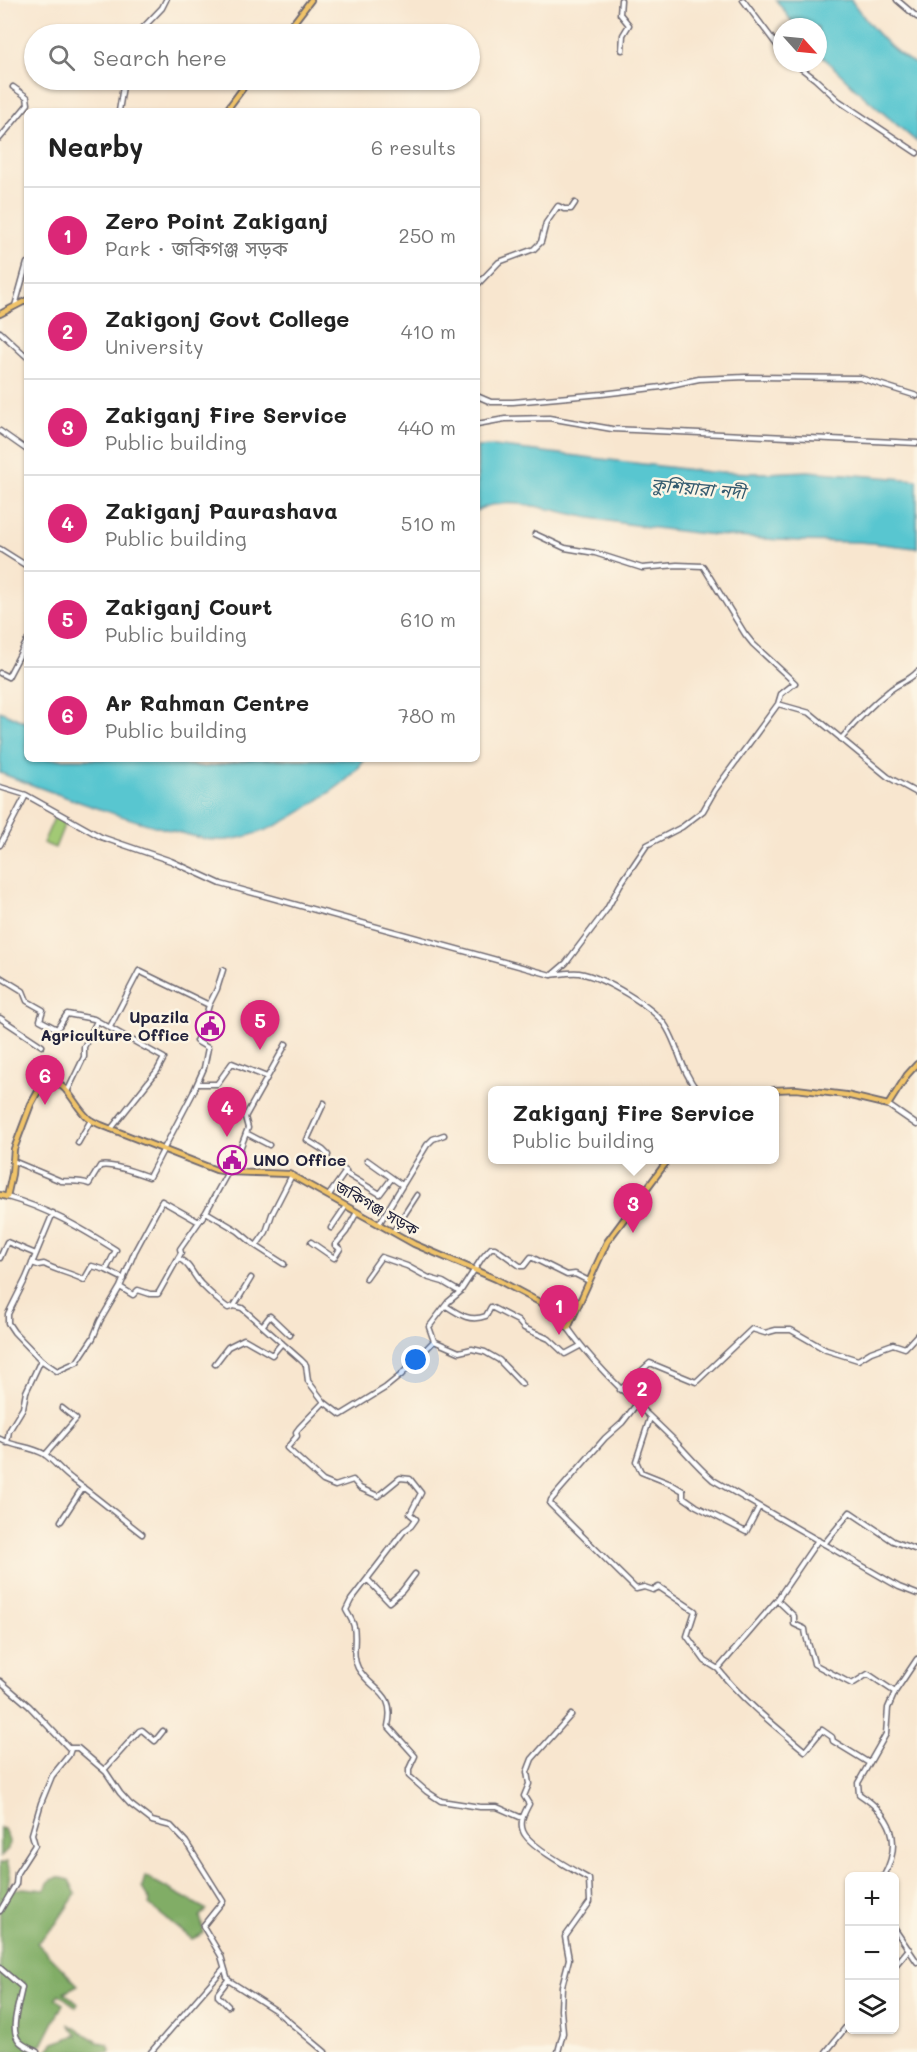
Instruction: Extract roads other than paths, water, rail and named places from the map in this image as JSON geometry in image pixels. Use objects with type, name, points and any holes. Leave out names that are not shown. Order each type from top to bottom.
[{"type":"main road","points":[[292,24],[308,1]]},
{"type":"main road","points":[[228,108],[242,90]]},
{"type":"main road","points":[[0,314],[24,302]]},
{"type":"main road","points":[[779,1090],[796,1089],[846,1095],[888,1105],[906,1075],[917,1064]]},
{"type":"main road","points":[[0,1195],[7,1197],[14,1149],[31,1104],[41,1086],[49,1080],[57,1082],[67,1092]]},
{"type":"main road","name":"জকিগঞ্জ সড়ক","points":[[67,1092],[88,1118],[216,1170],[292,1175],[414,1244],[496,1278],[545,1305],[568,1328]]},
{"type":"main road","points":[[568,1328],[607,1242],[666,1164]]},
{"type":"street","points":[[147,24],[162,8],[166,0]]},
{"type":"street","points":[[621,0],[620,14],[629,25],[622,35],[622,50]]},
{"type":"street","points":[[743,0],[773,40]]},
{"type":"street","points":[[897,0],[917,16]]},
{"type":"street","points":[[806,72],[839,101],[917,153]]},
{"type":"street","points":[[13,87],[27,97],[28,104],[25,108]]},
{"type":"street","points":[[119,108],[122,90]]},
{"type":"street","points":[[0,138],[24,109]]},
{"type":"street","points":[[480,282],[499,262],[534,249],[540,242],[546,223],[558,206],[571,209],[575,203]]},
{"type":"street","points":[[15,307],[24,274]]},
{"type":"street","points":[[0,332],[24,354]]},
{"type":"street","points":[[480,397],[491,402],[513,402],[661,387],[699,379],[746,376],[860,378],[917,396]]},
{"type":"street","points":[[480,423],[505,419],[549,418],[612,429],[917,443]]},
{"type":"street","points":[[0,431],[24,448]]},
{"type":"street","points":[[535,534],[565,548],[595,553],[642,568],[677,565],[703,566],[745,634],[795,683],[781,694],[777,704],[715,790],[703,811],[682,827],[647,845],[607,909],[566,963],[551,975]]},
{"type":"street","points":[[0,549],[24,564]]},
{"type":"street","points":[[0,673],[8,677],[24,648]]},
{"type":"street","points":[[841,739],[867,709],[891,689],[911,679],[917,672]]},
{"type":"street","points":[[777,704],[810,713],[888,777],[917,793]]},
{"type":"street","points":[[0,787],[26,795],[101,837],[171,861],[221,884],[551,975],[566,973],[589,976],[609,984],[638,1001],[667,1027],[689,1081],[693,1086]]},
{"type":"street","points":[[0,845],[26,795]]},
{"type":"street","points":[[13,1161],[61,1181],[79,1180],[89,1184],[100,1166],[106,1164],[149,1177],[204,1068],[207,1048],[196,1041],[223,970]]},
{"type":"street","points":[[110,1027],[139,971],[209,1005]]},
{"type":"street","points":[[0,977],[23,991],[27,1001],[43,1010],[40,1020],[57,1029],[67,1014],[97,1021],[164,1058],[157,1071],[111,1129]]},
{"type":"street","points":[[0,1018],[42,1046]]},
{"type":"street","points":[[67,1092],[84,1057],[84,1047],[97,1021]]},
{"type":"street","points":[[237,1172],[240,1149],[248,1128],[245,1117],[286,1044]]},
{"type":"street","points":[[197,1084],[217,1084],[232,1063],[267,1077]]},
{"type":"street","points":[[324,1103],[307,1140],[323,1150],[328,1155],[326,1159],[380,1194],[392,1178]]},
{"type":"street","points":[[888,1105],[917,1125]]},
{"type":"street","points":[[78,1143],[92,1120]]},
{"type":"street","points":[[246,1133],[270,1145]]},
{"type":"street","points":[[379,1224],[427,1145],[433,1139],[444,1135]]},
{"type":"street","points":[[367,1160],[402,1185]]},
{"type":"street","points":[[120,1287],[133,1295],[138,1290],[158,1294],[178,1258],[180,1249],[206,1212],[228,1172]]},
{"type":"street","points":[[329,1195],[345,1173]]},
{"type":"street","points":[[256,1246],[266,1232],[272,1214],[292,1175]]},
{"type":"street","points":[[393,1232],[417,1196]]},
{"type":"street","points":[[7,1197],[53,1213],[96,1236],[116,1250],[105,1270]]},
{"type":"street","points":[[53,1213],[8,1314],[8,1323],[33,1353],[57,1371],[77,1362],[93,1338],[162,1201],[199,1222]]},
{"type":"street","points":[[331,1228],[346,1205]]},
{"type":"street","points":[[311,1242],[334,1258],[340,1249],[335,1245],[346,1232],[358,1211]]},
{"type":"street","points":[[206,1212],[238,1231],[284,1264]]},
{"type":"street","points":[[0,1258],[7,1242],[36,1254]]},
{"type":"street","points":[[522,1384],[499,1360],[485,1352],[472,1349],[459,1352],[434,1341],[429,1327],[460,1292],[491,1248],[495,1248],[520,1266],[524,1266],[531,1257],[567,1275],[575,1274],[589,1281]]},
{"type":"street","points":[[366,1278],[381,1257],[407,1266],[460,1292]]},
{"type":"street","points":[[178,1258],[191,1267],[199,1281],[219,1302],[228,1308],[234,1306],[242,1308],[306,1365],[308,1381],[324,1402],[341,1415],[385,1388],[434,1341]]},
{"type":"street","points":[[32,1263],[44,1264],[84,1280],[92,1266],[124,1279]]},
{"type":"street","points":[[234,1306],[251,1278]]},
{"type":"street","points":[[446,1306],[465,1317],[477,1319],[486,1316],[491,1307],[518,1321],[524,1328],[549,1339],[565,1354],[580,1346]]},
{"type":"street","points":[[263,1325],[270,1316],[291,1335]]},
{"type":"street","points":[[568,1328],[580,1346],[620,1390],[713,1480],[899,1587],[917,1594]]},
{"type":"street","points":[[620,1390],[650,1363],[696,1382],[752,1329],[765,1333],[791,1330],[826,1350],[858,1360],[871,1352],[893,1344],[905,1348],[917,1335]]},
{"type":"street","points":[[215,1364],[228,1347],[244,1339],[272,1355],[282,1343]]},
{"type":"street","points":[[7,1443],[9,1431],[23,1408],[26,1392],[41,1360]]},
{"type":"street","points":[[324,1402],[299,1428],[296,1432],[297,1436],[287,1448],[316,1476],[335,1486],[353,1480],[360,1488],[378,1496],[400,1478],[410,1479],[422,1493],[410,1514],[416,1519],[404,1531],[351,1600],[346,1610],[354,1624],[353,1654],[359,1669],[386,1697],[391,1713],[388,1726],[415,1756],[409,1769],[409,1776],[441,1801],[480,1807],[497,1807],[522,1818]]},
{"type":"street","points":[[636,1405],[551,1500],[550,1504],[636,1589],[644,1587],[653,1590],[659,1587],[695,1611],[687,1636],[705,1661],[718,1669],[772,1722],[805,1750],[822,1730],[832,1737],[832,1741],[869,1763]]},
{"type":"street","points":[[45,1455],[75,1419],[62,1408]]},
{"type":"street","points":[[650,1418],[636,1461],[641,1472],[671,1484],[683,1491],[683,1497],[696,1506],[746,1532],[759,1507]]},
{"type":"street","points":[[0,1439],[45,1455],[142,1534]]},
{"type":"street","points":[[61,1521],[84,1487]]},
{"type":"street","points":[[824,1544],[850,1512],[893,1541],[917,1550]]},
{"type":"street","points":[[718,1669],[777,1600],[818,1540]]},
{"type":"street","points":[[368,1580],[389,1602],[402,1591],[415,1574]]},
{"type":"street","points":[[777,1600],[794,1616],[794,1624],[805,1629],[806,1641],[813,1654],[814,1664],[852,1684],[868,1674],[895,1692]]},
{"type":"street","points":[[886,1872],[892,1851],[893,1833],[884,1813],[859,1794],[858,1783],[886,1734],[888,1708],[895,1692],[917,1659]]},
{"type":"street","points":[[0,1681],[71,1749]]},
{"type":"street","points":[[558,2052],[563,2033],[562,1986],[569,1959],[566,1937],[590,1902],[589,1879],[560,1863],[532,1842],[523,1832],[522,1818],[528,1804],[524,1796],[529,1784],[527,1772],[532,1759],[571,1715]]},
{"type":"street","points":[[104,1770],[139,1731],[142,1730],[155,1741],[163,1731]]},
{"type":"street","points":[[71,1749],[78,1748],[104,1770],[130,1804],[152,1821],[171,1826],[186,1842],[222,1897],[223,1902],[203,1926],[221,1956],[228,1980],[280,2014],[325,2052]]},
{"type":"street","points":[[0,1911],[16,1884],[17,1873],[35,1845],[32,1834],[52,1776],[69,1755],[71,1749]]},
{"type":"street","points":[[899,1935],[917,1962]]},
{"type":"street","points":[[899,1961],[909,1949]]},
{"type":"street","points":[[0,1968],[21,1987],[15,2021],[18,2040],[37,2052]]},
{"type":"street","points":[[151,2052],[224,1968]]},
{"type":"street","points":[[228,1980],[218,1993],[218,1996],[228,2006]]},
{"type":"street","points":[[826,2052],[845,2027]]},
{"type":"water","points":[[776,0],[851,0],[872,28],[889,45],[917,65],[917,142],[860,93],[827,61],[827,18],[789,18]]},
{"type":"water","name":"কুশিয়ারা নদী","points":[[494,446],[709,472],[808,471],[917,480],[917,548],[865,542],[790,541],[703,534],[626,524],[525,505],[499,504],[480,510],[480,447]]},
{"type":"water","points":[[0,711],[24,722],[24,762],[169,762],[205,767],[234,762],[362,762],[342,784],[304,810],[262,832],[227,840],[207,839],[129,819],[0,773]]},
{"type":"place","name":"Upazila Agriculture Office","points":[[210,1026]]},
{"type":"place","name":"Zakiganj Court","points":[[260,1050]]},
{"type":"place","name":"Ar Rahman Centre","points":[[45,1105]]},
{"type":"place","name":"Zakiganj Paurashava","points":[[227,1137]]},
{"type":"place","name":"UNO Office","points":[[232,1160]]},
{"type":"place","name":"Zakiganj Fire Service","points":[[633,1233]]},
{"type":"place","name":"Zero Point Zakiganj","points":[[559,1335]]},
{"type":"place","name":"Zakigonj Govt College","points":[[642,1418]]}]
